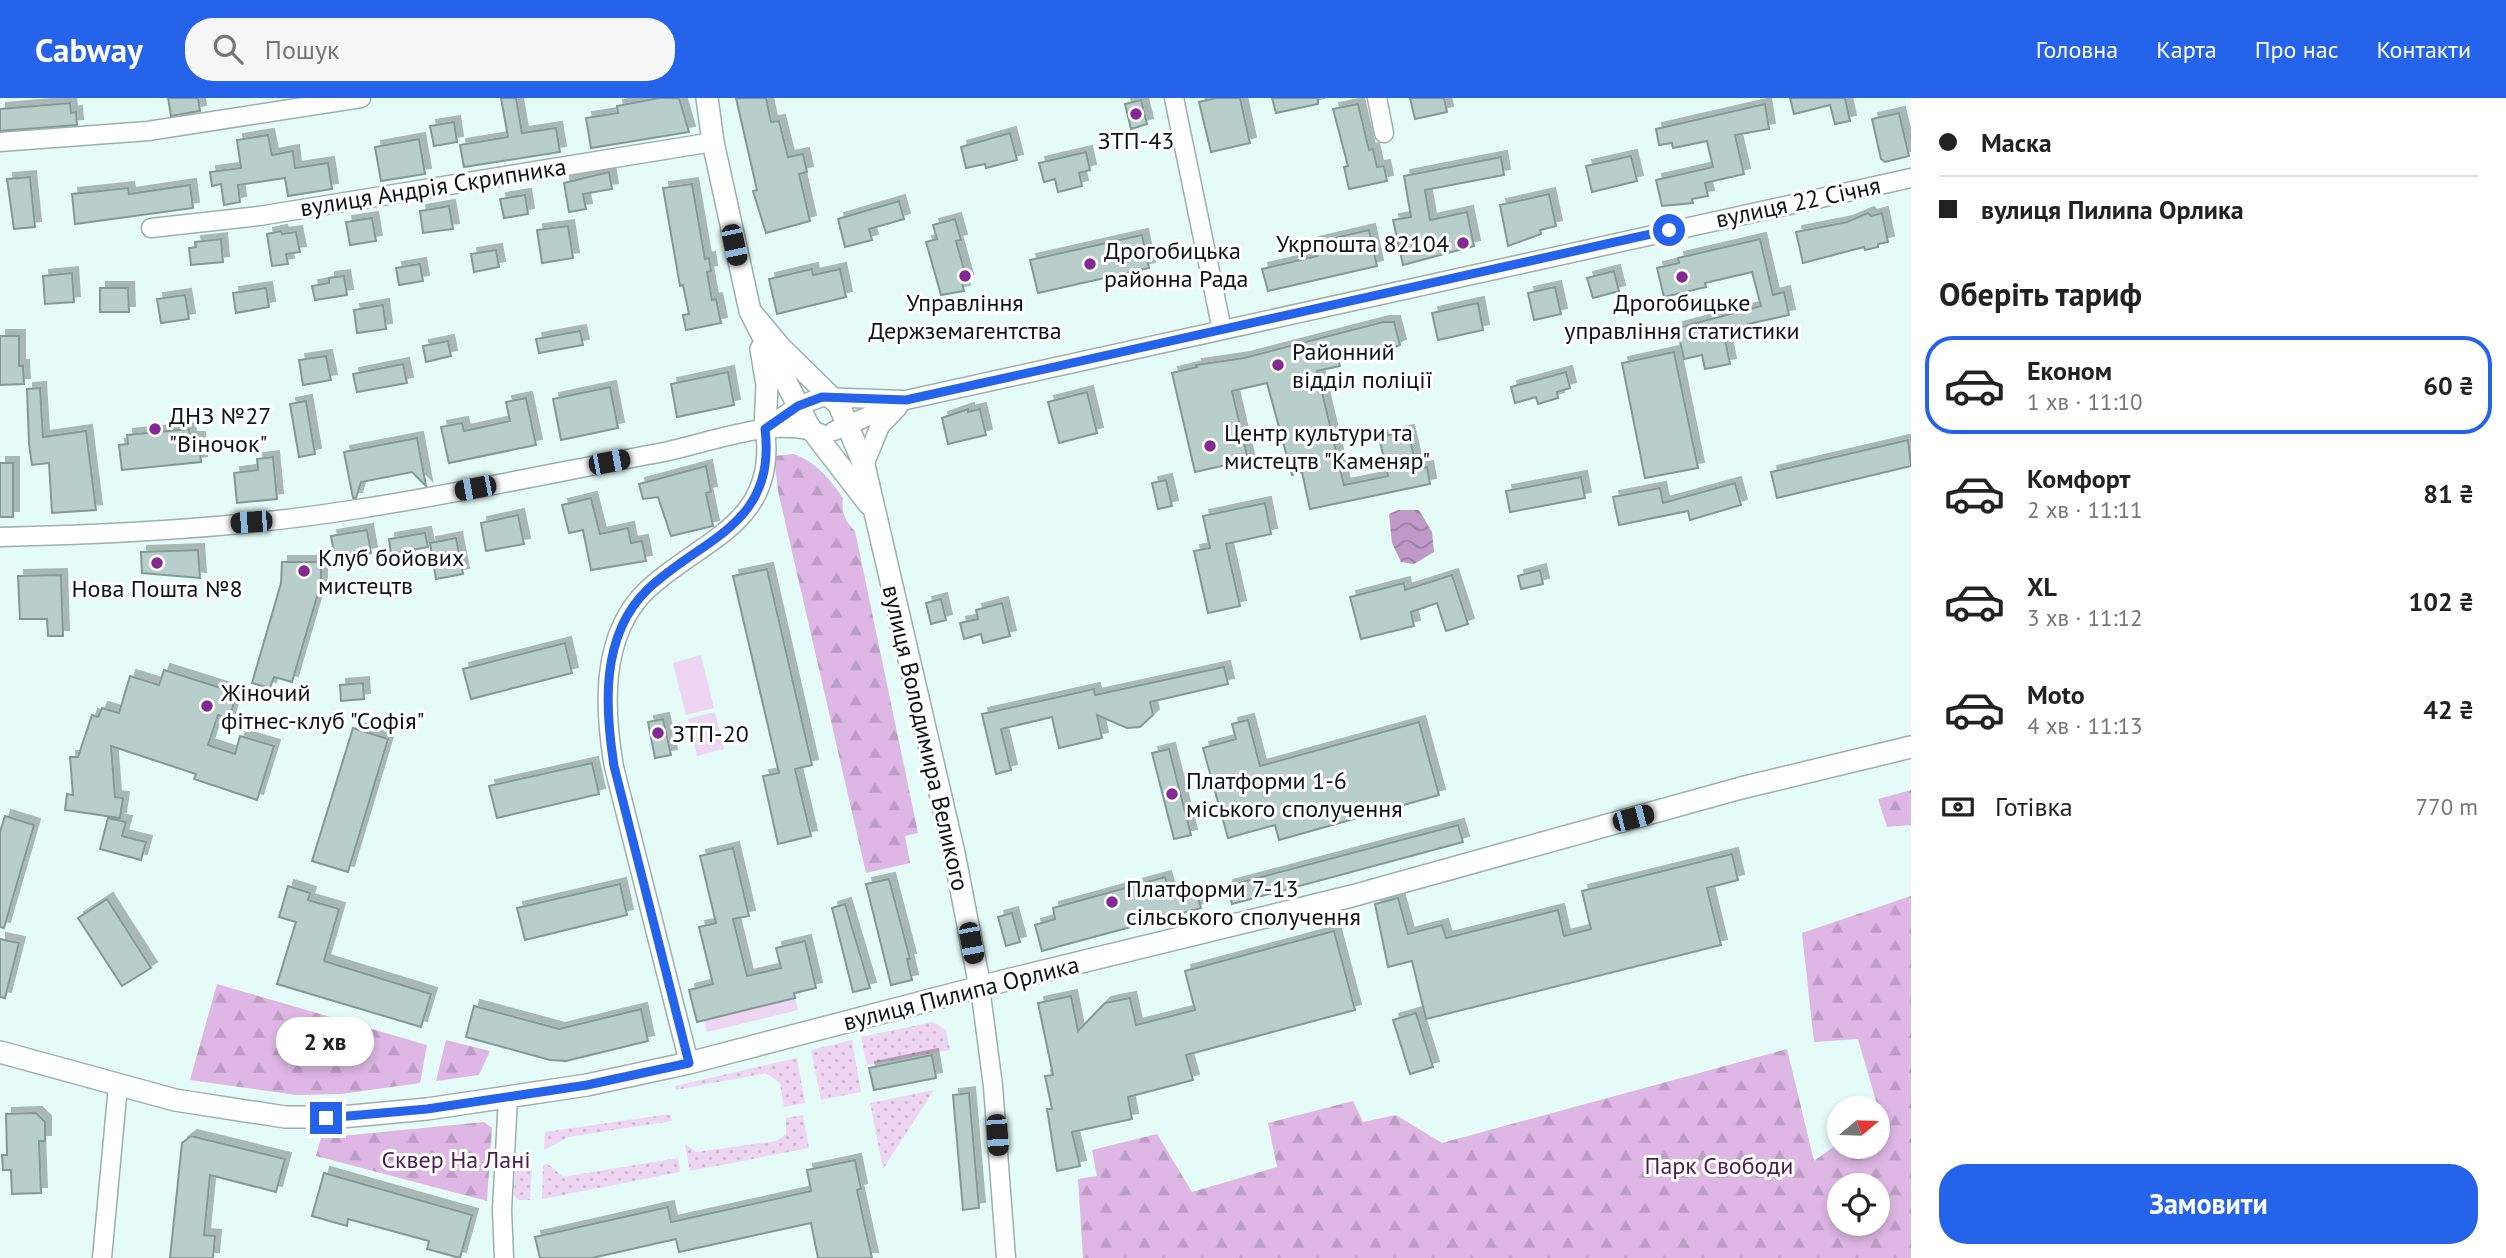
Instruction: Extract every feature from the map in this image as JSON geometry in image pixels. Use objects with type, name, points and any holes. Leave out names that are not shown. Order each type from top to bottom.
[{"type":"main road","points":[[707,98],[713,142],[754,320],[766,385],[765,429]]},
{"type":"main road","points":[[754,320],[780,347],[825,411],[874,511]]},
{"type":"main road","points":[[754,320],[825,411]]},
{"type":"main road","name":"вулиця Володимира Великого","points":[[825,411],[864,465],[951,843],[980,987]]},
{"type":"main road","name":"вулиця Пилипа Орлика","points":[[0,1052],[118,1086],[219,1109],[312,1118],[427,1109],[508,1097],[643,1075],[980,987],[1352,896],[1741,788],[1911,747]]},
{"type":"street","points":[[0,142],[148,131],[361,98]]},
{"type":"street","points":[[1174,98],[1222,330]]},
{"type":"street","points":[[1377,98],[1384,134]]},
{"type":"street","name":"вулиця Андрія Скрипника","points":[[151,228],[259,216],[713,142]]},
{"type":"street","name":"вулиця 22 Січня","points":[[906,400],[1911,178]]},
{"type":"street","points":[[0,537],[184,528],[334,512],[668,451],[765,429],[825,411],[906,400]]},
{"type":"street","points":[[765,429],[825,411],[906,400]]},
{"type":"street","points":[[864,465],[880,426],[906,400]]},
{"type":"street","points":[[689,1063],[614,766],[607,723],[606,684],[617,643],[641,597],[729,531],[755,495],[765,458],[765,429]]},
{"type":"street","name":"вулиця Володимира Великого","points":[[980,987],[993,1086],[1006,1258]]},
{"type":"street","points":[[102,1258],[118,1086]]},
{"type":"street","points":[[504,1258],[502,1210],[508,1097]]},
{"type":"shaded area","points":[[701,655],[714,708],[686,715],[673,663]]},
{"type":"shaded area","points":[[715,712],[724,749],[697,756],[688,719]]},
{"type":"shaded area","points":[[795,998],[798,1010],[707,1032],[704,1020]]},
{"type":"shaded area","points":[[933,1022],[946,1030],[950,1050],[867,1065],[861,1037]]},
{"type":"shaded area","points":[[852,1040],[861,1092],[821,1100],[811,1050]]},
{"type":"shaded area","points":[[797,1058],[805,1103],[784,1107],[780,1083],[766,1073],[676,1090],[675,1086]]},
{"type":"shaded area","points":[[934,1090],[883,1169],[870,1103]]},
{"type":"shaded area","points":[[670,1114],[672,1121],[568,1137],[544,1150],[545,1132]]},
{"type":"shaded area","points":[[803,1115],[809,1148],[690,1171],[685,1144],[696,1152],[777,1141],[786,1134],[786,1118]]},
{"type":"shaded area","points":[[678,1158],[680,1172],[542,1199],[543,1165],[548,1164],[563,1177]]},
{"type":"shaded area","points":[[532,1167],[530,1200],[518,1200],[514,1195],[515,1174],[519,1168]]},
{"type":"green space","points":[[794,454],[816,467],[833,484],[843,498],[844,516],[855,531],[918,833],[905,836],[910,863],[866,873],[778,491],[774,456]]},
{"type":"green space","points":[[1911,790],[1911,825],[1887,827],[1878,799]]},
{"type":"green space","name":"Парк Свободи","points":[[1911,896],[1911,1258],[1083,1258],[1078,1179],[1097,1176],[1092,1150],[1157,1134],[1192,1192],[1277,1167],[1268,1123],[1353,1101],[1363,1122],[1396,1115],[1442,1143],[1787,1049],[1814,1161],[1827,1152],[1827,1159],[1890,1159],[1890,1096],[1875,1096],[1858,1039],[1814,1042],[1802,933]]},
{"type":"green space","points":[[217,984],[427,1045],[420,1083],[341,1094],[296,1095],[190,1080]]},
{"type":"green space","points":[[446,1040],[490,1051],[479,1075],[436,1081]]},
{"type":"green space","name":"Сквер На Лані","points":[[484,1122],[492,1128],[487,1201],[316,1156],[321,1138]]},
{"type":"water","points":[[1398,510],[1419,510],[1432,532],[1434,552],[1414,564],[1401,562],[1392,543],[1389,514]]},
{"type":"building","points":[[168,98],[198,98],[200,111],[171,116]]},
{"type":"building","points":[[501,98],[516,98],[522,133],[556,128],[560,152],[464,167],[460,145],[508,137]]},
{"type":"building","points":[[659,98],[679,98],[689,132],[591,148],[586,118],[618,113],[617,106]]},
{"type":"building","points":[[736,98],[766,98],[771,122],[779,121],[788,157],[803,154],[807,172],[799,174],[810,221],[766,233],[753,191],[757,190]]},
{"type":"building","points":[[1216,98],[1240,98],[1250,143],[1211,152],[1199,102]]},
{"type":"building","points":[[1272,98],[1318,98],[1318,104],[1276,113]]},
{"type":"building","points":[[1410,98],[1444,98],[1447,112],[1415,119]]},
{"type":"building","points":[[1790,98],[1845,98],[1850,121],[1835,124],[1830,105],[1794,114]]},
{"type":"building","name":"ЗТП-43","points":[[1141,100],[1147,124],[1131,129],[1125,104]]},
{"type":"building","points":[[70,103],[71,113],[76,112],[77,125],[0,131],[0,109]]},
{"type":"building","points":[[1358,104],[1369,150],[1373,149],[1377,167],[1384,166],[1387,181],[1349,189],[1344,167],[1348,166],[1333,109]]},
{"type":"building","points":[[1765,104],[1769,129],[1735,135],[1744,174],[1705,183],[1708,196],[1692,199],[1693,203],[1662,206],[1656,180],[1713,167],[1707,141],[1673,148],[1672,143],[1659,145],[1656,129]]},
{"type":"building","points":[[1899,113],[1909,156],[1885,162],[1881,159],[1872,119]]},
{"type":"building","points":[[454,122],[457,142],[434,146],[430,126]]},
{"type":"building","points":[[1010,133],[1017,160],[986,168],[985,164],[966,168],[961,147]]},
{"type":"building","points":[[268,135],[272,155],[293,151],[295,168],[328,163],[332,189],[288,196],[285,178],[238,185],[240,202],[224,205],[221,184],[212,186],[210,172],[241,168],[237,140]]},
{"type":"building","points":[[419,139],[425,174],[381,181],[375,147]]},
{"type":"building","points":[[1086,152],[1090,170],[1079,173],[1082,186],[1058,192],[1055,179],[1044,182],[1039,163]]},
{"type":"building","points":[[1631,156],[1637,181],[1592,192],[1586,166]]},
{"type":"building","points":[[1501,157],[1504,175],[1425,190],[1430,220],[1467,212],[1474,246],[1403,265],[1393,220],[1411,217],[1404,176]]},
{"type":"building","points":[[609,172],[612,189],[583,194],[586,209],[569,212],[564,183]]},
{"type":"building","points":[[30,177],[35,227],[14,229],[7,179]]},
{"type":"building","points":[[692,184],[705,259],[709,258],[711,271],[707,272],[712,300],[716,299],[721,323],[686,330],[683,315],[689,314],[683,285],[680,286],[663,188]]},
{"type":"building","points":[[190,185],[193,208],[75,224],[72,194],[128,188],[129,194]]},
{"type":"building","points":[[1549,194],[1556,226],[1540,230],[1541,234],[1508,246],[1500,205]]},
{"type":"building","points":[[525,195],[528,214],[504,218],[500,199]]},
{"type":"building","points":[[899,201],[904,219],[869,229],[872,240],[845,247],[838,219]]},
{"type":"building","points":[[449,206],[453,229],[423,233],[420,211]]},
{"type":"building","points":[[1868,213],[1871,216],[1882,213],[1888,242],[1878,244],[1878,247],[1865,250],[1864,247],[1803,263],[1796,232],[1847,222]]},
{"type":"building","points":[[372,218],[376,241],[350,245],[346,222]]},
{"type":"building","points":[[955,219],[961,240],[956,241],[967,280],[962,282],[964,291],[941,295],[926,242],[937,239],[933,225]]},
{"type":"building","points":[[568,226],[573,258],[542,263],[537,230]]},
{"type":"building","points":[[1369,230],[1377,266],[1268,291],[1262,269],[1317,256],[1313,243]]},
{"type":"building","points":[[281,231],[282,234],[296,232],[300,252],[286,254],[288,264],[272,266],[267,234]]},
{"type":"building","name":"Дрогобицька районна Рада","points":[[1142,235],[1149,268],[1038,293],[1030,260]]},
{"type":"building","points":[[221,239],[223,262],[191,265],[189,248],[196,247],[195,242]]},
{"type":"building","points":[[1760,239],[1773,295],[1784,292],[1789,315],[1748,324],[1749,330],[1724,335],[1730,364],[1705,369],[1702,355],[1684,359],[1677,328],[1761,306],[1752,272],[1705,283],[1706,287],[1664,297],[1657,268],[1679,263],[1678,258]]},
{"type":"building","points":[[496,250],[499,267],[474,272],[471,254]]},
{"type":"building","points":[[420,264],[423,281],[399,285],[396,268]]},
{"type":"building","points":[[812,269],[813,275],[840,269],[846,297],[777,314],[769,279]]},
{"type":"building","points":[[1614,271],[1619,291],[1593,298],[1587,278]]},
{"type":"building","points":[[72,273],[74,302],[45,304],[43,276]]},
{"type":"building","points":[[344,276],[347,295],[315,300],[312,286],[329,283],[329,278]]},
{"type":"building","points":[[1555,287],[1561,314],[1534,320],[1528,293]]},
{"type":"building","points":[[100,288],[128,288],[129,312],[100,312]]},
{"type":"building","points":[[266,288],[269,307],[236,313],[233,293]]},
{"type":"building","points":[[185,295],[189,319],[161,323],[157,299]]},
{"type":"building","points":[[1478,303],[1483,330],[1438,340],[1432,313]]},
{"type":"building","points":[[383,305],[386,329],[357,333],[354,310]]},
{"type":"building","points":[[1383,322],[1394,322],[1400,345],[1389,350],[1338,359],[1340,366],[1317,371],[1344,485],[1388,476],[1379,437],[1408,431],[1417,469],[1427,467],[1430,484],[1310,509],[1302,472],[1292,475],[1267,383],[1232,391],[1248,460],[1195,472],[1172,373],[1197,367],[1196,365],[1244,358]]},
{"type":"building","points":[[580,331],[583,345],[539,353],[536,339]]},
{"type":"building","points":[[0,336],[19,336],[19,366],[23,366],[24,384],[0,385]]},
{"type":"building","points":[[448,341],[451,356],[426,362],[423,346]]},
{"type":"building","points":[[1674,352],[1698,468],[1645,478],[1622,363]]},
{"type":"building","points":[[326,356],[331,380],[303,385],[299,360]]},
{"type":"building","points":[[403,364],[407,383],[357,392],[353,374]]},
{"type":"building","points":[[728,372],[734,405],[677,417],[671,384]]},
{"type":"building","points":[[1566,372],[1570,388],[1557,392],[1558,398],[1538,404],[1536,397],[1515,403],[1511,387]]},
{"type":"building","points":[[610,387],[618,428],[561,440],[553,399]]},
{"type":"building","points":[[40,388],[43,437],[86,431],[96,510],[52,513],[49,463],[32,465],[29,444],[27,389]]},
{"type":"building","points":[[1087,392],[1097,433],[1059,443],[1048,402]]},
{"type":"building","points":[[526,398],[536,445],[449,463],[441,427],[462,423],[464,431],[510,421],[506,402]]},
{"type":"building","points":[[306,401],[315,454],[299,457],[290,404]]},
{"type":"building","points":[[968,409],[968,412],[980,409],[986,435],[948,444],[942,418]]},
{"type":"building","points":[[189,429],[190,438],[199,438],[201,462],[122,470],[119,445],[128,444],[127,435]]},
{"type":"building","points":[[417,438],[426,486],[412,472],[361,482],[356,498],[353,498],[344,452]]},
{"type":"building","points":[[1908,440],[1911,466],[1777,498],[1771,472]]},
{"type":"building","points":[[273,457],[277,499],[237,503],[234,473],[258,470],[257,459]]},
{"type":"building","points":[[0,463],[13,463],[13,517],[0,517]]},
{"type":"building","points":[[706,466],[711,492],[706,493],[713,526],[671,536],[658,497],[643,499],[639,484]]},
{"type":"building","points":[[1581,477],[1585,498],[1510,512],[1506,491]]},
{"type":"building","points":[[1166,480],[1172,506],[1158,509],[1152,483]]},
{"type":"building","points":[[1735,483],[1741,505],[1690,520],[1688,511],[1619,525],[1613,497],[1660,488],[1663,503]]},
{"type":"building","points":[[591,498],[600,534],[628,528],[631,543],[642,541],[646,561],[591,570],[583,530],[569,533],[562,505]]},
{"type":"building","points":[[1265,503],[1271,534],[1226,544],[1240,606],[1208,613],[1194,551],[1210,548],[1203,516]]},
{"type":"building","points":[[518,515],[524,544],[486,551],[481,523]]},
{"type":"building","points":[[367,530],[371,553],[335,559],[331,536]]},
{"type":"building","points":[[425,533],[428,547],[391,554],[389,539]]},
{"type":"building","points":[[456,538],[463,574],[436,579],[430,543]]},
{"type":"building","points":[[198,550],[200,578],[142,573],[141,552]]},
{"type":"building","points":[[282,562],[321,562],[321,583],[292,682],[274,677],[270,688],[252,683],[281,583]]},
{"type":"building","points":[[767,569],[812,765],[795,769],[811,836],[778,844],[763,776],[779,773],[733,576]]},
{"type":"building","points":[[1540,570],[1543,584],[1521,589],[1518,576]]},
{"type":"building","points":[[61,575],[63,636],[48,636],[47,619],[20,619],[18,576]]},
{"type":"building","points":[[1452,575],[1468,624],[1446,631],[1437,603],[1411,612],[1414,626],[1361,639],[1350,597],[1404,583],[1405,590]]},
{"type":"building","points":[[941,599],[946,620],[931,624],[926,603]]},
{"type":"building","points":[[1002,603],[1010,636],[983,643],[981,634],[964,639],[960,623],[978,619],[976,610]]},
{"type":"building","points":[[565,643],[572,673],[471,699],[463,669]]},
{"type":"building","points":[[1224,667],[1228,684],[1150,702],[1153,715],[1140,727],[1127,728],[1097,715],[1102,738],[1059,748],[1052,717],[1001,729],[1011,770],[996,774],[982,714],[1094,689],[1095,695]]},
{"type":"building","points":[[164,670],[237,693],[229,719],[218,715],[208,745],[235,754],[240,736],[274,746],[257,800],[194,779],[196,774],[111,746],[115,797],[123,798],[120,818],[65,810],[67,794],[73,795],[70,757],[78,757],[92,715],[98,717],[102,708],[119,713],[130,676],[159,685]]},
{"type":"building","points":[[363,683],[364,699],[341,701],[340,685]]},
{"type":"building","name":"ЗТП-20","points":[[663,719],[671,755],[655,758],[648,722]]},
{"type":"building","points":[[1248,720],[1260,766],[1419,722],[1439,795],[1279,840],[1275,825],[1228,838],[1203,748],[1236,739],[1232,724]]},
{"type":"building","points":[[353,728],[388,739],[348,872],[312,861]]},
{"type":"building","name":"Платформи 1-6 міського сполучення","points":[[1169,749],[1191,835],[1174,839],[1152,753]]},
{"type":"building","points":[[592,763],[599,794],[497,818],[489,786]]},
{"type":"building","points":[[5,816],[34,825],[4,928],[0,927],[0,832]]},
{"type":"building","points":[[108,818],[126,822],[122,836],[146,842],[141,860],[100,849]]},
{"type":"building","points":[[1458,825],[1463,842],[1232,904],[1227,886]]},
{"type":"building","points":[[733,848],[749,916],[733,919],[747,976],[781,968],[776,948],[805,941],[816,988],[794,993],[795,998],[697,1022],[689,990],[713,984],[699,927],[716,923],[700,856]]},
{"type":"building","points":[[1732,854],[1738,880],[1707,888],[1721,945],[1426,1019],[1412,961],[1388,967],[1375,904],[1398,898],[1408,934],[1442,925],[1446,938],[1558,910],[1564,936],[1591,929],[1582,891]]},
{"type":"building","points":[[1165,877],[1171,897],[1196,890],[1201,908],[1042,951],[1035,925],[1055,919],[1053,908]]},
{"type":"building","points":[[889,879],[910,959],[907,959],[912,980],[891,985],[866,884]]},
{"type":"building","points":[[620,884],[627,915],[525,940],[517,908]]},
{"type":"building","points":[[288,886],[310,893],[308,900],[339,909],[324,961],[431,994],[421,1027],[277,984],[296,922],[279,917]]},
{"type":"building","points":[[107,899],[151,968],[122,986],[78,918]]},
{"type":"building","points":[[845,904],[870,988],[853,992],[832,908]]},
{"type":"building","points":[[1012,913],[1020,942],[1006,946],[998,917]]},
{"type":"building","points":[[1334,931],[1355,1010],[1186,1055],[1193,1080],[1128,1097],[1132,1119],[1072,1132],[1080,1166],[1057,1171],[1047,1109],[1052,1109],[1045,1076],[1053,1075],[1038,1003],[1071,996],[1078,1031],[1105,1003],[1130,998],[1136,1025],[1195,1010],[1185,971]]},
{"type":"building","points":[[0,939],[19,943],[5,998],[0,997]]},
{"type":"building","points":[[474,1006],[559,1029],[641,1009],[648,1041],[566,1061],[550,1060],[466,1037]]},
{"type":"building","points":[[1416,1013],[1433,1067],[1410,1074],[1393,1020]]},
{"type":"building","points":[[932,1055],[936,1078],[874,1090],[869,1068]]},
{"type":"building","points":[[969,1093],[979,1208],[963,1210],[953,1095]]},
{"type":"building","points":[[36,1113],[45,1122],[45,1141],[39,1141],[41,1193],[12,1194],[11,1170],[3,1170],[2,1155],[7,1155],[6,1114]]},
{"type":"building","points":[[191,1136],[285,1159],[276,1192],[210,1175],[204,1235],[215,1236],[213,1258],[170,1258],[182,1143]]},
{"type":"building","points":[[855,1160],[861,1189],[857,1190],[872,1258],[818,1258],[811,1223],[679,1252],[676,1239],[592,1258],[540,1258],[535,1237],[668,1207],[671,1222],[811,1191],[807,1170]]},
{"type":"building","points":[[324,1173],[472,1215],[460,1258],[427,1249],[429,1241],[348,1219],[347,1226],[312,1216]]},
{"type":"place","name":"ЗТП-43","points":[[1136,114]]},
{"type":"place","name":"Укрпошта 82104","points":[[1463,243]]},
{"type":"place","name":"Дрогобицька районна Рада","points":[[1090,264]]},
{"type":"place","name":"Управління Держземагентства","points":[[965,276]]},
{"type":"place","name":"Дрогобицьке управління статистики","points":[[1682,277]]},
{"type":"place","name":"Районний відділ поліції","points":[[1278,365]]},
{"type":"place","name":"ДНЗ №27 \"Віночок\"","points":[[155,429]]},
{"type":"place","name":"Центр культури та мистецтв \"Каменяр\"","points":[[1210,446]]},
{"type":"place","name":"Нова Пошта №8","points":[[157,563]]},
{"type":"place","name":"Клуб бойових мистецтв","points":[[304,571]]},
{"type":"place","name":"Жіночий фітнес-клуб \"Софія\"","points":[[207,706]]},
{"type":"place","name":"ЗТП-20","points":[[658,733]]},
{"type":"place","name":"Платформи 1-6 міського сполучення","points":[[1172,794]]},
{"type":"place","name":"Платформи 7-13 сільського сполучення","points":[[1112,902]]},
{"type":"route","points":[[326,1118],[427,1109],[587,1085],[689,1063],[614,766],[607,723],[606,684],[617,643],[641,597],[660,580],[729,531],[742,516],[755,495],[760,480],[766,453],[765,429],[798,406],[825,396],[906,400],[1669,230]]}]
